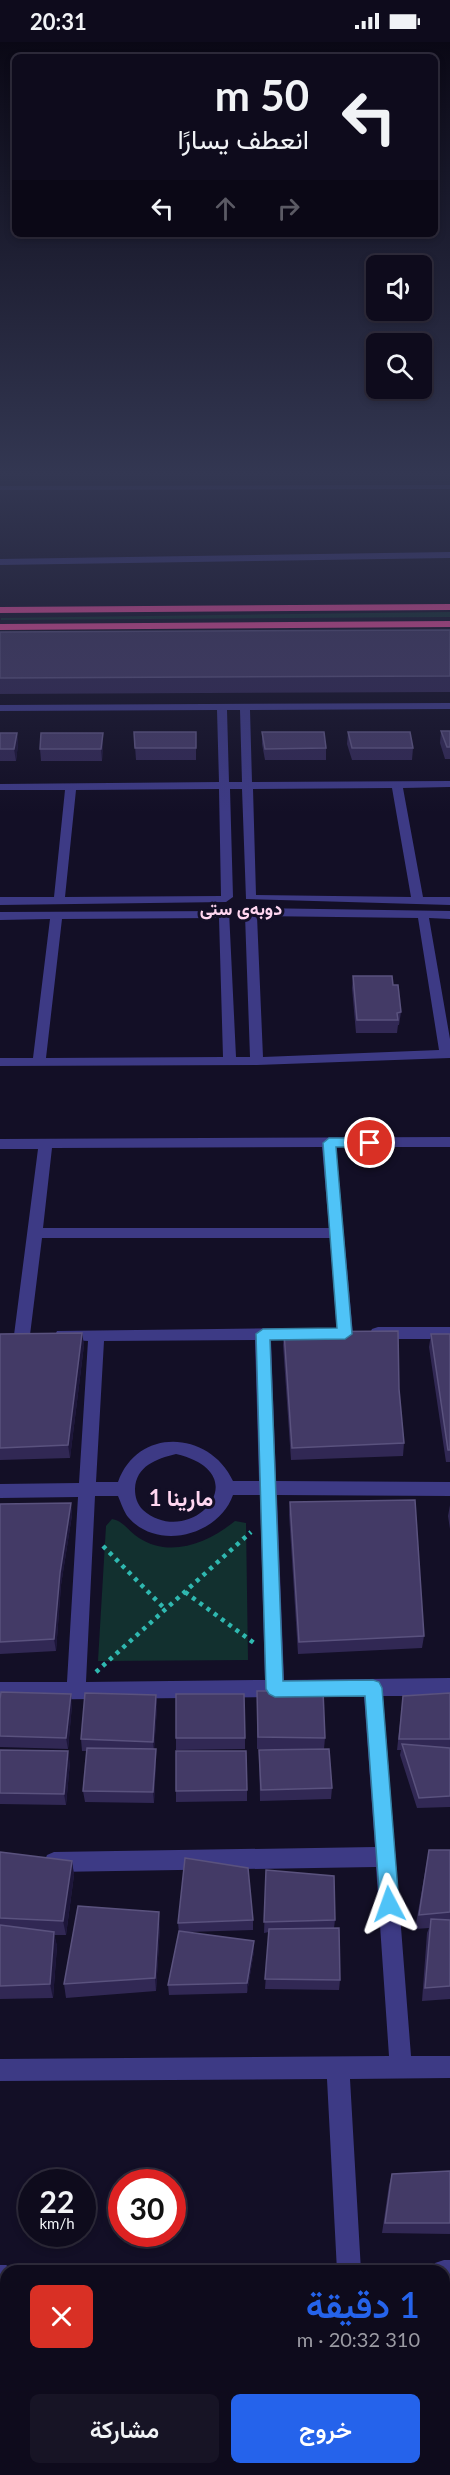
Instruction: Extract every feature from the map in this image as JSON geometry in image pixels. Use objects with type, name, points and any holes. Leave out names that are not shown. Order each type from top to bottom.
[{"type":"highway","points":[[1,610],[450,608]]},
{"type":"highway","points":[[0,627],[450,624]]},
{"type":"street","points":[[0,708],[450,706]]},
{"type":"street","points":[[222,707],[225,898],[219,909],[225,914],[230,1061]]},
{"type":"street","points":[[245,707],[252,898],[258,906],[253,913],[257,1061]]},
{"type":"street","points":[[398,784],[418,901]]},
{"type":"street","points":[[0,786],[450,784]]},
{"type":"street","points":[[59,901],[71,786]]},
{"type":"street","points":[[0,901],[225,898],[239,895],[252,898],[450,901]]},
{"type":"street","points":[[0,916],[225,914],[235,917],[253,913],[450,915]]},
{"type":"street","points":[[0,1062],[257,1061],[448,1054],[423,915]]},
{"type":"street","points":[[39,1062],[56,916]]},
{"type":"street","points":[[0,1144],[450,1142]]},
{"type":"street","points":[[329,1143],[336,1233],[333,1334]]},
{"type":"street","points":[[46,1144],[35,1233],[17,1336],[450,1333]]},
{"type":"street","points":[[35,1233],[336,1233]]},
{"type":"street","points":[[263,1334],[275,1689]]},
{"type":"street","points":[[76,1690],[96,1335]]},
{"type":"street","points":[[176,1447],[205,1455],[216,1464],[224,1477],[225,1488],[221,1504],[211,1516],[197,1525],[180,1529],[163,1529],[141,1519],[126,1502],[124,1489],[127,1476],[134,1464],[160,1449],[176,1447]]},
{"type":"street","points":[[225,1488],[450,1489]]},
{"type":"street","points":[[0,1491],[124,1489]]},
{"type":"street","points":[[373,1688],[401,2067]]},
{"type":"street","points":[[0,1691],[450,1688]]},
{"type":"street","points":[[35,1862],[386,1857]]},
{"type":"street","points":[[0,2070],[450,2067]]},
{"type":"street","points":[[338,2068],[349,2265]]},
{"type":"path","points":[[76,1690],[269,1516]]},
{"type":"path","points":[[86,1529],[165,1609]]},
{"type":"path","points":[[184,1592],[274,1659]]},
{"type":"green space","points":[[450,612],[450,617],[1,620],[1,618]]},
{"type":"green space","points":[[112,1519],[120,1522],[139,1538],[164,1547],[189,1545],[214,1535],[235,1521],[246,1523],[248,1660],[98,1661],[106,1526]]},
{"type":"building","points":[[450,630],[450,676],[0,678],[0,632]]},
{"type":"building","points":[[441,731],[450,731],[450,747],[447,747]]},
{"type":"building","points":[[134,732],[196,732],[196,748],[135,748]]},
{"type":"building","points":[[262,732],[324,732],[326,748],[265,749]]},
{"type":"building","points":[[348,732],[410,732],[413,748],[352,748]]},
{"type":"building","points":[[0,733],[17,733],[14,749],[0,749]]},
{"type":"building","points":[[41,733],[103,733],[101,749],[40,749]]},
{"type":"building","points":[[353,976],[392,976],[393,985],[398,985],[401,1012],[397,1013],[398,1020],[357,1020]]},
{"type":"building","points":[[398,1331],[399,1389],[404,1443],[292,1448],[284,1332]]},
{"type":"building","points":[[82,1333],[68,1445],[0,1448],[0,1334]]},
{"type":"building","points":[[431,1334],[450,1334],[450,1450],[448,1450]]},
{"type":"building","points":[[415,1500],[424,1636],[299,1642],[290,1502]]},
{"type":"building","points":[[71,1503],[60,1573],[54,1639],[0,1642],[0,1504]]},
{"type":"building","points":[[257,1691],[323,1691],[325,1738],[258,1737]]},
{"type":"building","points":[[1,1692],[71,1694],[66,1738],[0,1736]]},
{"type":"building","points":[[85,1693],[156,1695],[153,1742],[81,1739]]},
{"type":"building","points":[[450,1693],[450,1739],[399,1739],[403,1696]]},
{"type":"building","points":[[176,1694],[244,1694],[245,1738],[176,1738]]},
{"type":"building","points":[[402,1744],[450,1748],[450,1796],[419,1798]]},
{"type":"building","points":[[87,1748],[156,1749],[153,1792],[83,1791]]},
{"type":"building","points":[[329,1749],[332,1788],[261,1790],[259,1750]]},
{"type":"building","points":[[0,1750],[68,1751],[64,1794],[0,1793]]},
{"type":"building","points":[[176,1751],[246,1751],[247,1790],[176,1791]]},
{"type":"building","points":[[429,1850],[450,1850],[450,1912],[419,1915]]},
{"type":"building","points":[[0,1852],[72,1861],[63,1921],[0,1918]]},
{"type":"building","points":[[185,1858],[248,1868],[253,1920],[178,1923]]},
{"type":"building","points":[[266,1870],[334,1876],[335,1920],[264,1922]]},
{"type":"building","points":[[78,1906],[159,1912],[155,1978],[64,1984]]},
{"type":"building","points":[[431,1919],[450,1920],[450,1986],[425,1988]]},
{"type":"building","points":[[0,1925],[54,1932],[50,1984],[0,1986]]},
{"type":"building","points":[[339,1928],[340,1980],[265,1979],[269,1929]]},
{"type":"building","points":[[179,1931],[254,1941],[247,1983],[168,1985]]},
{"type":"building","points":[[450,2171],[450,2223],[385,2223],[392,2174]]},
{"type":"district","name":"دوبه‌ی ستی","points":[[241,908]]},
{"type":"district","name":"مارینا 1","points":[[181,1497]]},
{"type":"route","points":[[370,1143],[329,1143],[345,1334],[263,1334],[275,1689],[373,1688],[389,1904]]}]
